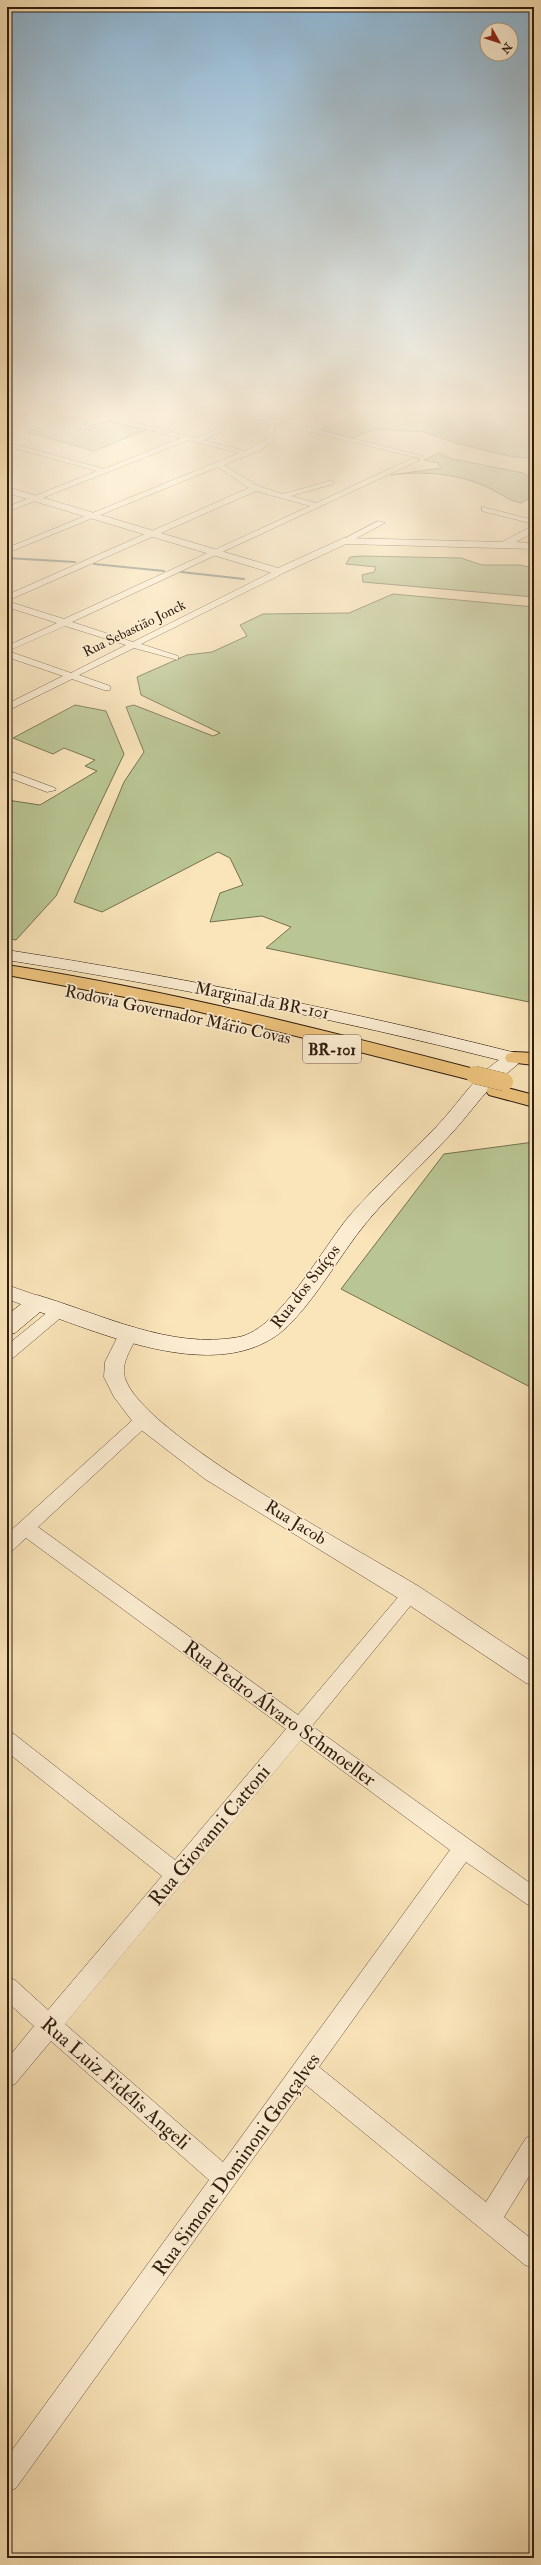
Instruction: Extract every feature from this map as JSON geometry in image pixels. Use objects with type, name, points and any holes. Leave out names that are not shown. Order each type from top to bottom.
[{"type":"highway","name":"Rodovia Governador Mário Covas","points":[[7,970],[106,986],[210,1007],[500,1087],[534,1101]]},
{"type":"highway","name":"Rodovia Governador Mário Covas","points":[[7,980],[94,994],[197,1015],[471,1079]]},
{"type":"highway","points":[[514,1058],[534,1059]]},
{"type":"highway","name":"Rodovia Governador Mário Covas","points":[[500,1087],[534,1090]]},
{"type":"main road","name":"Marginal da BR-101","points":[[7,955],[114,972],[269,1001],[514,1058]]},
{"type":"main road","name":"Rua dos Suíços","points":[[37,1303],[129,1333],[190,1345],[214,1347],[241,1345],[266,1334],[288,1313],[348,1232],[377,1197],[443,1131],[495,1071],[514,1058]]},
{"type":"main road","points":[[7,1327],[37,1303]]},
{"type":"street","points":[[7,551],[59,530]]},
{"type":"street","points":[[138,530],[279,572]]},
{"type":"street","points":[[7,598],[162,530]]},
{"type":"street","points":[[7,649],[266,530]]},
{"type":"street","name":"Rua Sebastião Jonck","points":[[7,708],[133,644],[367,530]]},
{"type":"street","points":[[503,546],[531,530]]},
{"type":"street","points":[[344,541],[534,546]]},
{"type":"street","points":[[7,604],[175,658]]},
{"type":"street","points":[[7,654],[107,688]]},
{"type":"street","points":[[7,773],[51,790]]},
{"type":"street","name":"Rua dos Suíços","points":[[514,1058],[534,1055]]},
{"type":"street","name":"Rua dos Suíços","points":[[7,1292],[37,1303]]},
{"type":"street","points":[[7,1354],[59,1311]]},
{"type":"street","name":"Rua Jacob","points":[[129,1333],[115,1362],[114,1377],[121,1392],[143,1420],[213,1473],[411,1594],[534,1676]]},
{"type":"street","points":[[7,1545],[143,1420]]},
{"type":"street","name":"Rua Pedro Álvaro Schmoeller","points":[[26,1528],[534,1899]]},
{"type":"street","name":"Rua Giovanni Cattoni","points":[[7,2076],[411,1594]]},
{"type":"street","points":[[7,1740],[176,1874]]},
{"type":"street","name":"Rua Simone Dominoni Gonçalves","points":[[7,2479],[464,1848]]},
{"type":"street","name":"Rua Luiz Fidélis Angeli","points":[[7,1988],[225,2178]]},
{"type":"street","points":[[304,2069],[534,2256]]},
{"type":"street","points":[[489,2220],[534,2146]]},
{"type":"green space","points":[[350,557],[461,558],[482,565],[520,565],[534,568],[534,597],[363,582],[362,575],[374,572],[376,567],[346,564]]},
{"type":"green space","points":[[393,594],[534,607],[534,1003],[266,948],[291,927],[262,916],[210,922],[220,893],[243,885],[230,858],[218,852],[102,912],[74,902],[124,782],[144,752],[126,707],[134,705],[213,736],[220,733],[141,695],[137,677],[187,655],[212,652],[247,636],[240,625],[263,614],[349,613]]},
{"type":"green space","points":[[75,705],[106,711],[124,754],[56,896],[16,940],[7,938],[7,800],[40,805],[97,771],[85,766],[95,760],[64,748],[53,754],[13,738]]},
{"type":"green space","points":[[534,1142],[534,1389],[341,1289],[444,1154]]},
{"type":"waterway","points":[[7,558],[75,562]]},
{"type":"waterway","points":[[94,564],[164,571]]},
{"type":"waterway","points":[[181,572],[244,579]]}]
